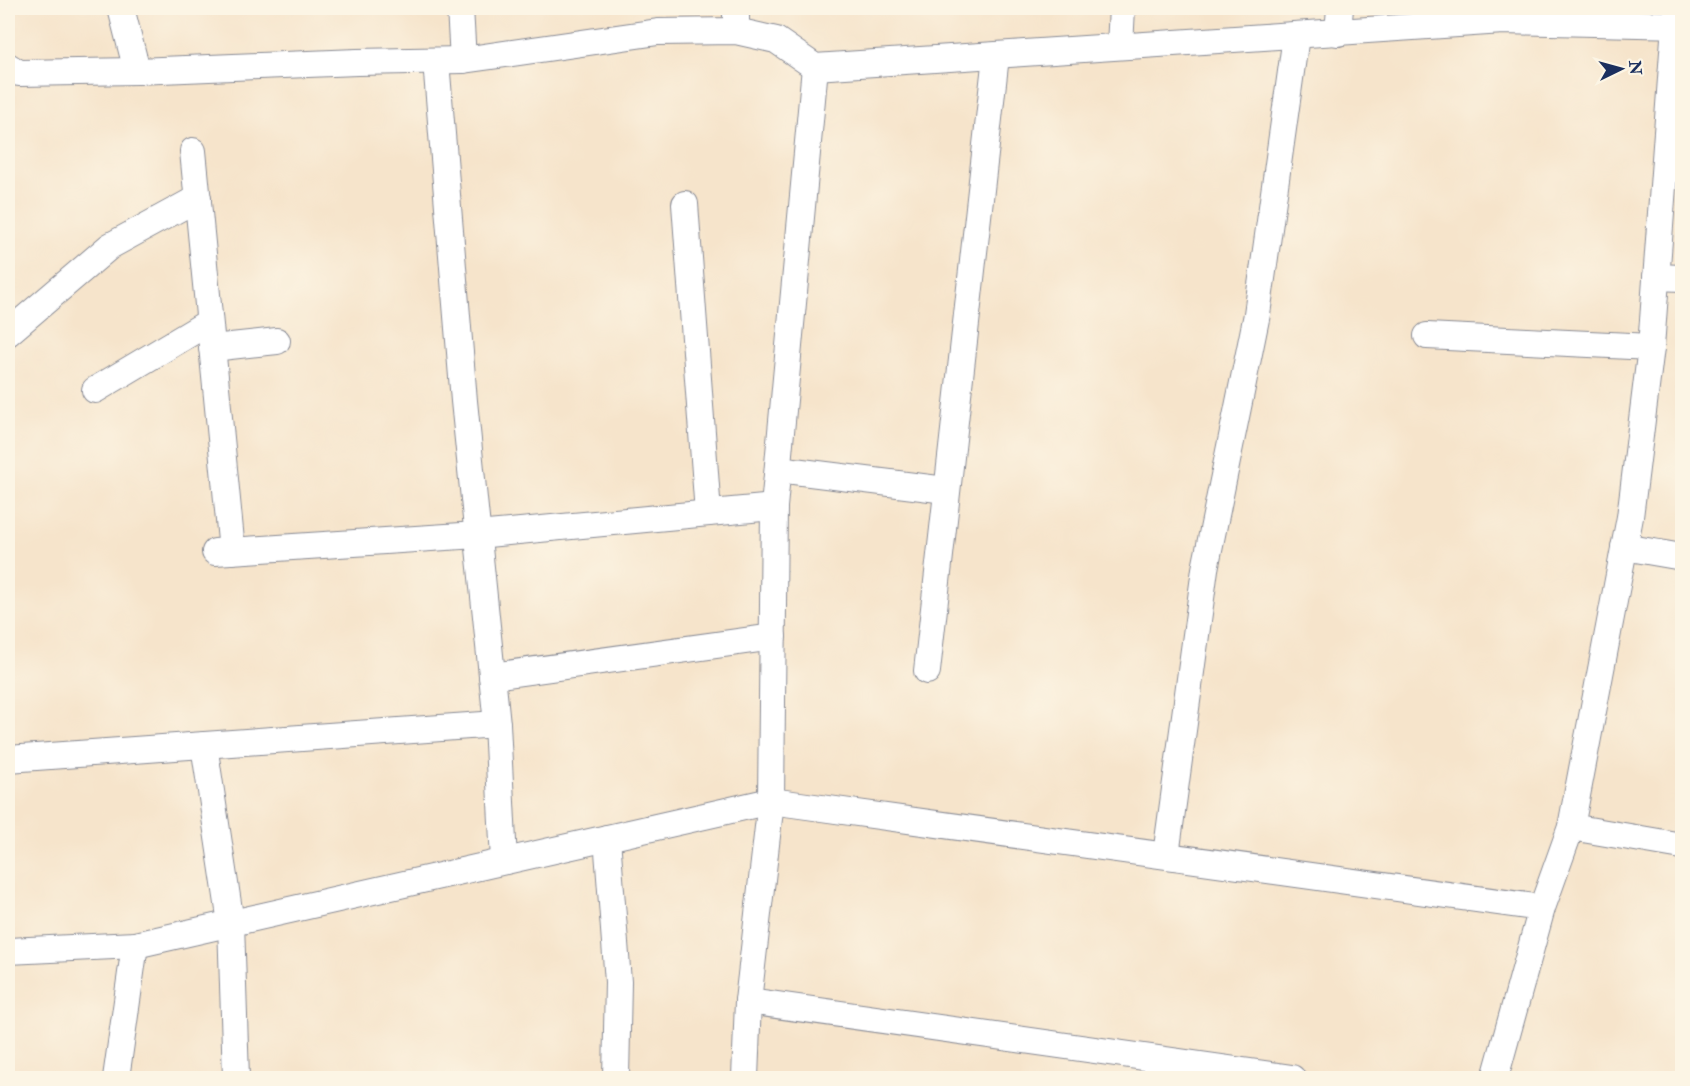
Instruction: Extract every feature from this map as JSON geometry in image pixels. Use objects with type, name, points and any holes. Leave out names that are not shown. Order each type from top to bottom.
[{"type":"street","points":[[121,8],[138,71]]},
{"type":"street","points":[[460,8],[463,60]]},
{"type":"street","points":[[1120,46],[1122,8]]},
{"type":"street","points":[[1338,33],[1340,8]]},
{"type":"street","points":[[8,66],[19,73],[463,60],[736,19],[776,40],[815,67],[1503,21],[1679,25],[1651,347],[1624,547],[1571,827],[1542,908],[1495,1078]]},
{"type":"street","points":[[1166,855],[1208,553],[1257,314],[1296,36]]},
{"type":"street","points":[[927,671],[996,56]]},
{"type":"street","points":[[436,61],[477,535],[497,724],[504,861]]},
{"type":"street","points":[[745,1078],[748,1001],[771,801],[774,507],[815,67]]},
{"type":"street","points":[[193,151],[212,348],[223,551],[477,535],[774,507]]},
{"type":"street","points":[[8,333],[110,246],[198,198]]},
{"type":"street","points":[[685,204],[708,513]]},
{"type":"street","points":[[1656,277],[1683,278]]},
{"type":"street","points":[[95,390],[210,322]]},
{"type":"street","points":[[1427,336],[1651,347]]},
{"type":"street","points":[[212,348],[277,341]]},
{"type":"street","points":[[778,469],[946,490]]},
{"type":"street","points":[[1624,547],[1683,557]]},
{"type":"street","points":[[492,676],[773,637]]},
{"type":"street","points":[[8,759],[497,724]]},
{"type":"street","points":[[204,745],[231,923],[237,1078]]},
{"type":"street","points":[[8,951],[135,945],[771,801],[1542,908]]},
{"type":"street","points":[[1571,827],[1683,846]]},
{"type":"street","points":[[607,838],[618,982],[616,1078]]},
{"type":"street","points":[[116,1078],[135,945]]},
{"type":"street","points":[[748,1001],[1292,1078]]}]
